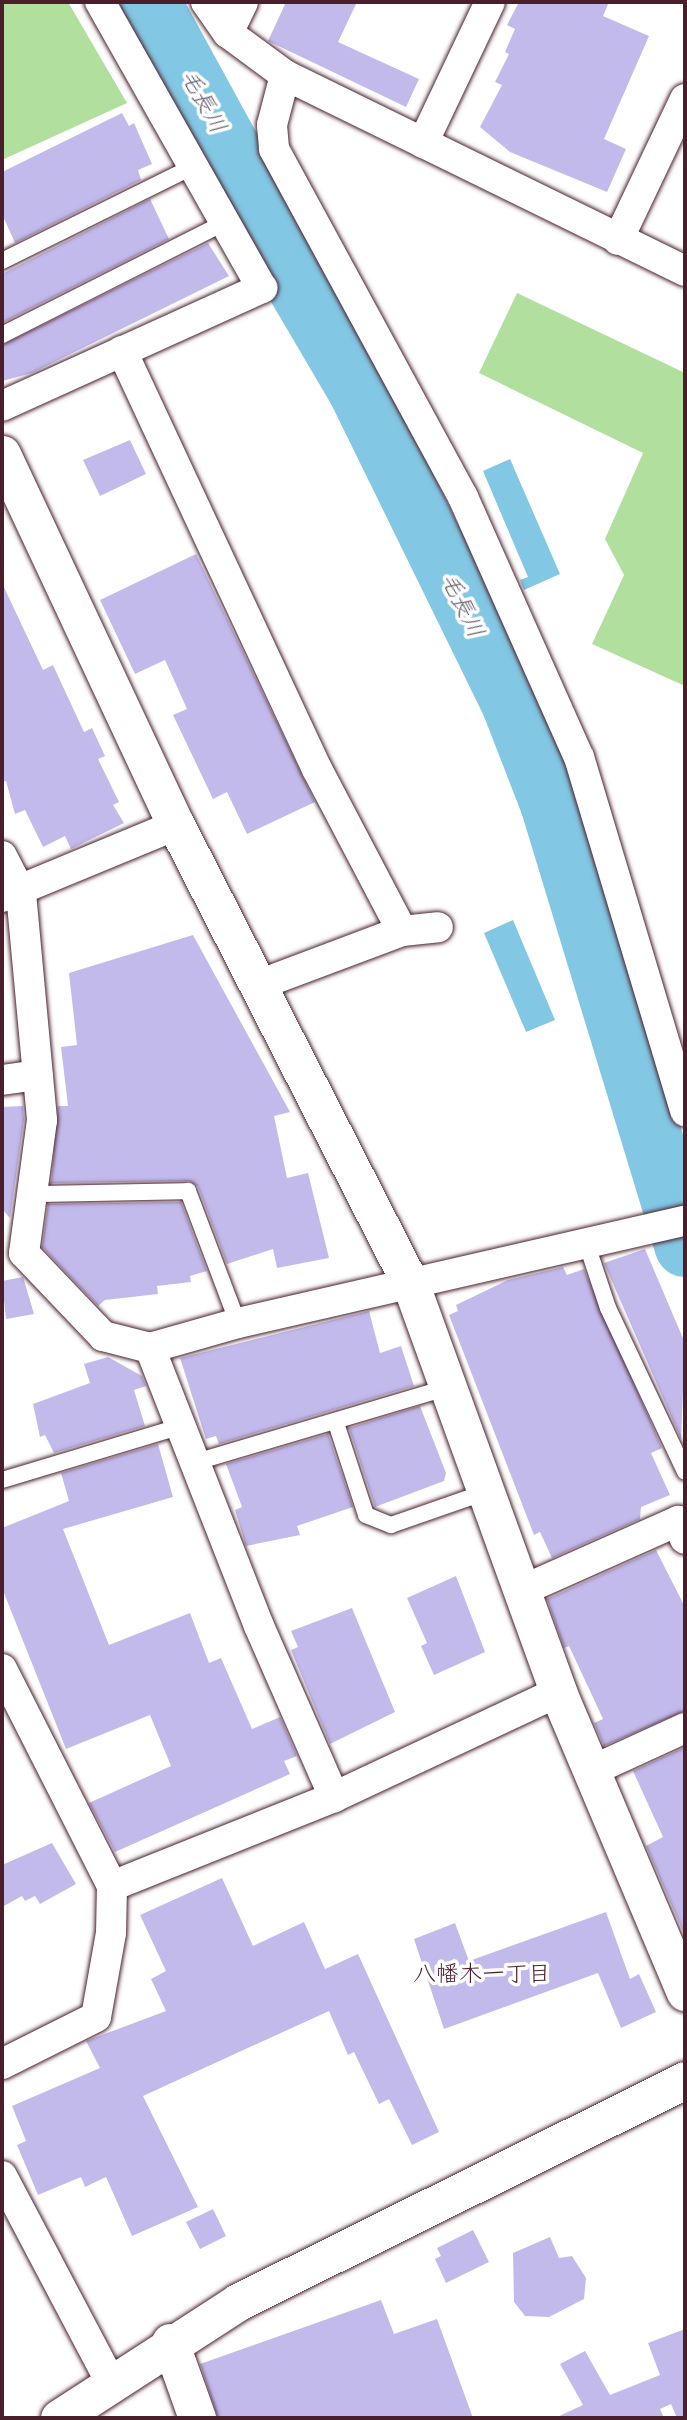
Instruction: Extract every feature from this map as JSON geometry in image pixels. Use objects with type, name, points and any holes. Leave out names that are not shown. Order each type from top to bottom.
[{"type":"street","points":[[2,406],[262,288],[228,220],[100,2]]},
{"type":"street","points":[[206,2],[228,33],[285,75],[685,271]]},
{"type":"street","points":[[228,33],[243,2]]},
{"type":"street","points":[[423,143],[490,2]]},
{"type":"street","points":[[285,75],[272,125],[274,149],[463,497],[579,757],[685,1111]]},
{"type":"street","points":[[618,240],[685,99]]},
{"type":"street","points":[[122,351],[317,769],[402,931]]},
{"type":"street","points":[[2,454],[176,825],[261,984],[411,1285],[451,1386],[558,1692],[685,1992]]},
{"type":"street","points":[[12,895],[176,825]]},
{"type":"street","points":[[2,856],[12,895],[42,1120],[35,1194],[13,1255],[103,1336],[150,1348],[238,1323],[685,1221]]},
{"type":"street","points":[[261,984],[402,931],[438,927]]},
{"type":"street","points":[[2,1080],[38,1075]]},
{"type":"street","points":[[150,1348],[197,1462],[259,1626],[334,1797]]},
{"type":"street","points":[[523,1590],[683,1525]]},
{"type":"street","points":[[2,1669],[112,1886],[111,1933],[96,2017],[2,2064]]},
{"type":"street","points":[[112,1886],[334,1797],[558,1692]]},
{"type":"street","points":[[591,1771],[685,1728]]},
{"type":"street","points":[[59,2418],[170,2342],[355,2242],[685,2080]]},
{"type":"street","points":[[2,2176],[110,2381]]},
{"type":"street","points":[[170,2342],[197,2418]]},
{"type":"lane","points":[[2,261],[194,166]]},
{"type":"lane","points":[[2,335],[228,220]]},
{"type":"lane","points":[[35,1194],[188,1191],[238,1323]]},
{"type":"lane","points":[[587,1245],[608,1308],[685,1472]]},
{"type":"lane","points":[[197,1462],[336,1423],[451,1386]]},
{"type":"lane","points":[[336,1423],[366,1515],[391,1525],[488,1491]]},
{"type":"lane","points":[[2,1480],[182,1426]]},
{"type":"green space","points":[[2,2],[68,2],[127,103],[2,160]]},
{"type":"green space","points":[[517,293],[685,373],[685,686],[592,644],[624,575],[605,539],[643,453],[479,373]]},
{"type":"water","points":[[510,459],[560,574],[524,590],[520,580],[528,577],[483,471]]},
{"type":"water","points":[[513,920],[555,1020],[526,1032],[484,933]]},
{"type":"building","points":[[286,2],[357,2],[338,42],[419,79],[406,107],[268,41]]},
{"type":"building","points":[[519,2],[609,2],[603,16],[649,36],[604,139],[626,149],[607,192],[510,152],[480,127],[502,85],[495,82],[509,54],[505,52],[515,29],[507,25]]},
{"type":"building","points":[[122,113],[129,126],[134,123],[152,164],[138,170],[141,180],[15,243],[2,214],[2,172]]},
{"type":"building","points":[[150,199],[169,239],[2,323],[2,274]]},
{"type":"building","points":[[208,243],[229,276],[32,373],[2,381],[2,345]]},
{"type":"building","points":[[130,440],[146,474],[100,496],[83,460]]},
{"type":"building","points":[[196,554],[315,802],[247,834],[227,792],[213,799],[173,715],[187,709],[165,660],[135,674],[100,600]]},
{"type":"building","points":[[2,583],[43,670],[53,665],[84,732],[92,728],[105,756],[98,759],[119,802],[113,805],[124,823],[71,849],[65,836],[43,847],[25,810],[15,814],[6,781],[2,782]]},
{"type":"building","points":[[193,935],[290,1112],[274,1116],[287,1178],[308,1173],[329,1258],[277,1268],[273,1249],[227,1264],[198,1187],[189,1181],[51,1183],[58,1106],[68,1106],[61,1047],[77,1045],[69,973]]},
{"type":"building","points":[[23,1106],[24,1120],[10,1218],[2,1209],[2,1107]]},
{"type":"building","points":[[181,1202],[207,1271],[190,1276],[191,1282],[157,1286],[158,1294],[105,1300],[98,1306],[42,1247],[48,1204]]},
{"type":"building","points":[[645,1249],[685,1343],[681,1439],[604,1263]]},
{"type":"building","points":[[563,1267],[567,1275],[584,1269],[662,1448],[651,1453],[670,1495],[641,1507],[640,1519],[552,1558],[540,1532],[534,1535],[449,1315],[458,1311],[456,1305],[508,1280]]},
{"type":"building","points":[[23,1277],[34,1314],[6,1319],[2,1281]]},
{"type":"building","points":[[369,1311],[380,1353],[401,1346],[414,1386],[219,1444],[216,1436],[206,1439],[180,1358]]},
{"type":"building","points":[[108,1357],[142,1376],[146,1386],[134,1390],[145,1426],[54,1453],[45,1435],[40,1437],[33,1404],[90,1383],[84,1364]]},
{"type":"building","points":[[420,1406],[446,1473],[444,1481],[375,1507],[349,1428]]},
{"type":"building","points":[[328,1434],[353,1507],[297,1526],[300,1535],[246,1546],[235,1510],[242,1507],[226,1464]]},
{"type":"building","points":[[158,1444],[173,1497],[63,1529],[109,1645],[190,1613],[209,1663],[221,1658],[252,1729],[280,1717],[297,1756],[284,1761],[290,1774],[115,1852],[89,1803],[171,1766],[150,1715],[66,1749],[2,1588],[2,1528],[69,1501],[61,1473]]},
{"type":"building","points":[[656,1550],[685,1607],[685,1711],[604,1746],[594,1723],[603,1719],[569,1646],[564,1648],[547,1599]]},
{"type":"building","points":[[456,1576],[485,1652],[434,1675],[421,1646],[427,1643],[407,1598]]},
{"type":"building","points":[[352,1608],[395,1712],[330,1744],[291,1650],[298,1647],[291,1631]]},
{"type":"building","points":[[685,1747],[685,1936],[646,1846],[663,1837],[633,1771]]},
{"type":"building","points":[[52,1843],[76,1884],[40,1904],[35,1896],[25,1901],[22,1896],[2,1907],[2,1865]]},
{"type":"building","points":[[222,1878],[253,1946],[304,1922],[325,1969],[358,1954],[439,2132],[412,2145],[389,2099],[379,2104],[354,2052],[348,2055],[329,2011],[143,2096],[198,2207],[132,2236],[106,2177],[85,2187],[81,2177],[38,2195],[17,2145],[26,2141],[12,2106],[100,2068],[86,2041],[166,2011],[151,1979],[166,1971],[140,1915]]},
{"type":"building","points":[[606,1912],[630,1979],[639,1974],[656,2012],[621,2028],[598,1973],[444,2029],[414,1939],[455,1923],[469,1961]]},
{"type":"building","points":[[213,2209],[226,2236],[200,2249],[186,2222]]},
{"type":"building","points":[[473,2230],[489,2262],[446,2283],[435,2259],[441,2256],[437,2248]]},
{"type":"building","points":[[550,2237],[559,2258],[572,2256],[586,2278],[584,2299],[549,2317],[525,2316],[514,2302],[513,2253]]},
{"type":"building","points":[[381,2300],[394,2334],[437,2319],[473,2418],[218,2418],[200,2364]]},
{"type":"building","points":[[685,2329],[685,2418],[677,2418],[671,2404],[660,2409],[664,2418],[555,2418],[583,2405],[560,2364],[585,2351],[610,2395],[660,2375],[648,2343]]},
{"type":"waterway","name":"毛長川","points":[[150,2],[231,150],[294,281],[358,390],[512,705],[550,803],[685,1246]]},
{"type":"district","name":"八幡木一丁目","points":[[482,1973]]}]
